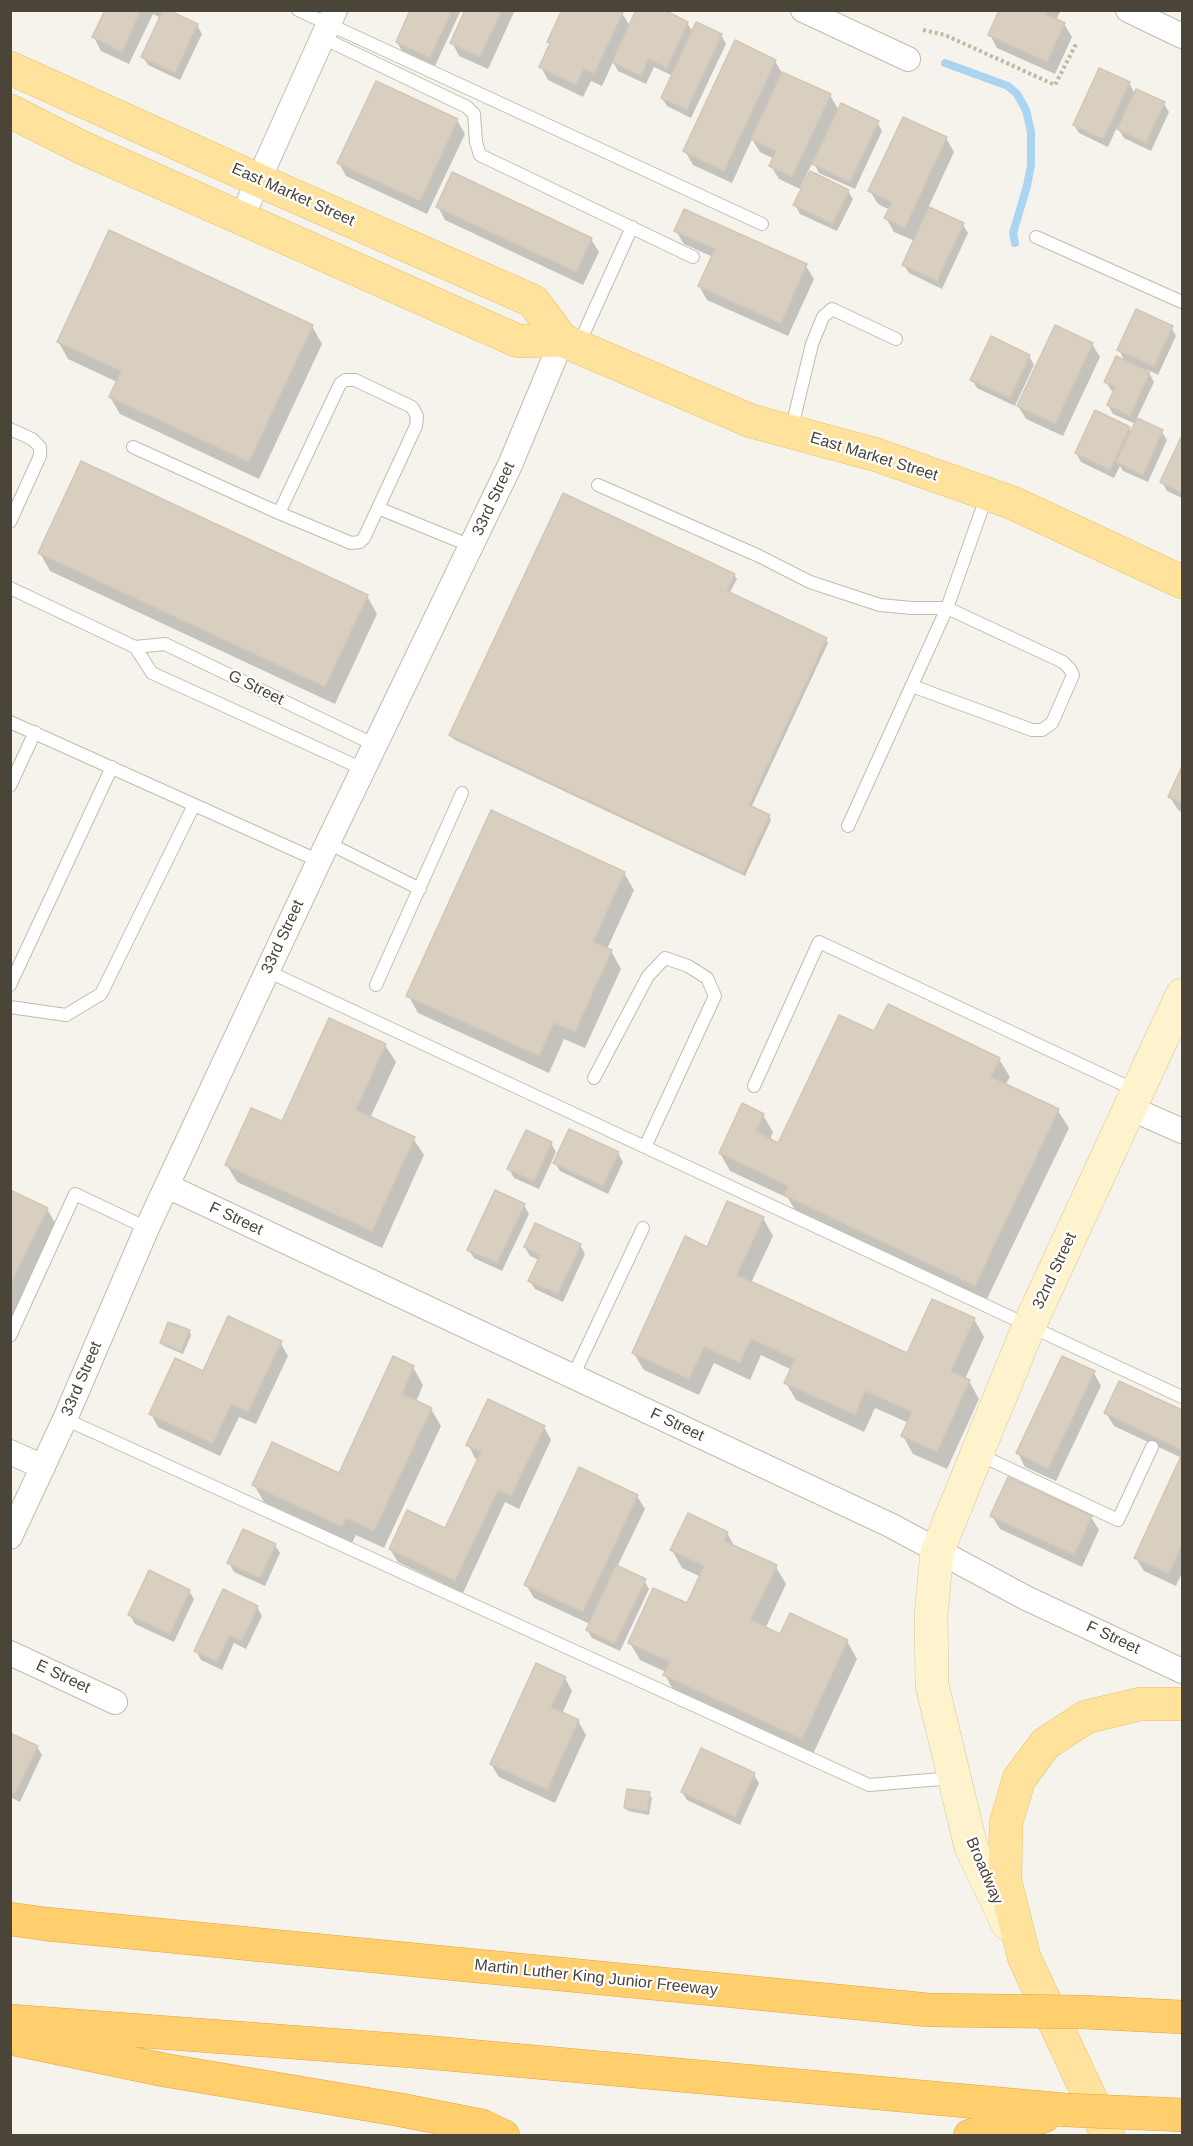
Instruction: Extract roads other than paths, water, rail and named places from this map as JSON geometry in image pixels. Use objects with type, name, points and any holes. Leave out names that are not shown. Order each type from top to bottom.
[{"type":"highway","points":[[10,1903],[46,1924]]},
{"type":"highway","name":"Martin Luther King Junior Freeway","points":[[10,1919],[929,2010],[1083,2012],[1182,2017]]},
{"type":"highway","points":[[1083,2012],[1182,2009]]},
{"type":"highway","points":[[10,2021],[424,2052],[1066,2110],[1172,2115]]},
{"type":"highway","points":[[10,2038],[164,2070],[459,2121],[482,2126],[503,2136]]},
{"type":"highway","points":[[970,2136],[1066,2110]]},
{"type":"main road","name":"East Market Street","points":[[10,68],[533,301],[570,343]]},
{"type":"main road","name":"East Market Street","points":[[10,111],[83,148],[518,341],[570,343],[751,421],[877,455],[1024,507],[1182,582]]},
{"type":"main road","name":"32nd Street","points":[[937,1552],[1029,1326],[1182,995]]},
{"type":"main road","name":"Broadway","points":[[937,1552],[931,1615],[932,1685],[971,1847],[1108,2136]]},
{"type":"main road","points":[[1024,1957],[1005,1881],[1006,1823],[1019,1779],[1045,1744],[1086,1717],[1140,1704],[1182,1704]]},
{"type":"street","points":[[803,10],[908,59]]},
{"type":"street","points":[[1128,10],[1182,36]]},
{"type":"street","points":[[241,219],[329,25]]},
{"type":"street","name":"33rd Street","points":[[10,1537],[65,1419],[147,1228],[267,971],[570,343]]},
{"type":"street","points":[[1134,1100],[1182,1131]]},
{"type":"street","name":"F Street","points":[[167,1186],[890,1525],[1026,1598],[1182,1671]]},
{"type":"street","points":[[10,1452],[43,1467]]},
{"type":"street","name":"E Street","points":[[10,1653],[115,1702]]},
{"type":"lane","points":[[298,10],[762,224]]},
{"type":"lane","points":[[329,25],[467,107],[474,114],[476,142],[480,155],[693,257]]},
{"type":"lane","points":[[570,343],[632,227]]},
{"type":"lane","points":[[1036,237],[1182,302]]},
{"type":"lane","points":[[791,432],[812,344],[823,317],[832,309],[896,339]]},
{"type":"lane","points":[[133,447],[279,513],[351,543],[360,542],[416,426],[417,416],[412,407],[355,380],[345,380],[340,384],[279,513]]},
{"type":"lane","points":[[10,429],[32,439],[40,447],[40,456],[12,517]]},
{"type":"lane","points":[[598,485],[759,556],[810,582],[880,605],[947,608],[1063,662],[1073,675],[1052,723],[1042,730],[1032,730],[912,686]]},
{"type":"lane","points":[[848,826],[947,608],[988,494]]},
{"type":"lane","points":[[378,508],[471,546]]},
{"type":"lane","points":[[10,588],[135,647]]},
{"type":"lane","name":"G Street","points":[[363,769],[152,673],[135,647],[165,644],[375,745]]},
{"type":"lane","points":[[10,722],[194,805],[420,888]]},
{"type":"lane","points":[[10,786],[35,732]]},
{"type":"lane","points":[[10,985],[112,767]]},
{"type":"lane","points":[[376,986],[462,793]]},
{"type":"lane","points":[[10,1007],[66,1016],[101,994],[194,805]]},
{"type":"lane","points":[[754,1086],[819,942],[1134,1100]]},
{"type":"lane","points":[[594,1078],[648,976],[664,958],[688,966],[707,978],[715,996],[645,1147]]},
{"type":"lane","points":[[267,971],[1182,1397]]},
{"type":"lane","points":[[10,1336],[75,1194],[147,1228]]},
{"type":"lane","points":[[573,1376],[643,1228]]},
{"type":"lane","points":[[65,1419],[869,1785],[954,1778]]},
{"type":"lane","points":[[976,1453],[1118,1520],[1152,1447]]},
{"type":"waterway","points":[[945,63],[1008,86],[1017,94],[1026,110],[1031,132],[1031,165],[1013,233],[1015,243]]}]
